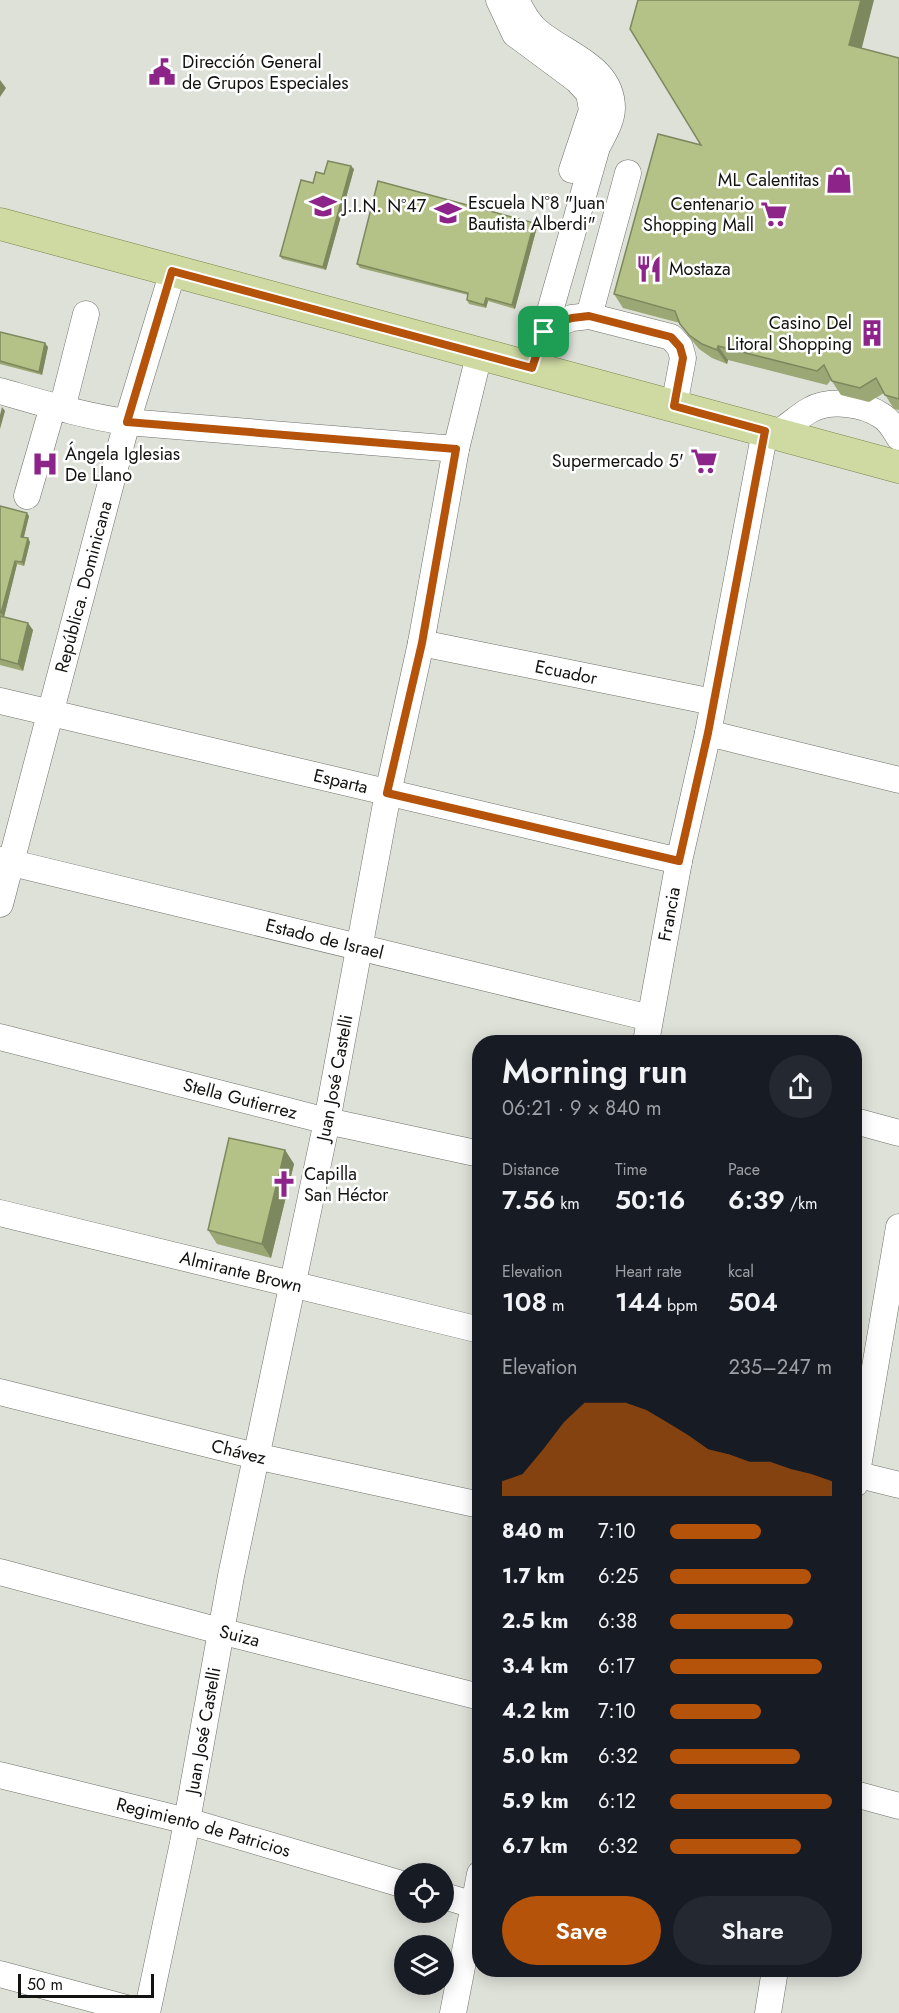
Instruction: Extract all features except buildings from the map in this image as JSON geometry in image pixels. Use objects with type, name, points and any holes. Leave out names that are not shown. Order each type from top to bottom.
[{"type":"main road","points":[[0,224],[899,467]]},
{"type":"street","points":[[499,0],[515,34],[577,80],[589,93],[592,110],[584,128],[525,366]]},
{"type":"street","points":[[516,0],[523,15],[534,28],[601,77],[610,92],[612,110],[597,147],[544,332],[525,366]]},
{"type":"street","points":[[589,316],[628,173]]},
{"type":"street","name":"República. Dominicana","points":[[0,904],[6,861],[51,714],[127,422],[172,271]]},
{"type":"street","points":[[27,496],[58,408],[86,314]]},
{"type":"street","points":[[544,332],[559,322],[589,316],[671,337],[680,347],[683,358],[674,406]]},
{"type":"street","name":"Juan José Castelli","points":[[146,2013],[187,1821],[220,1631],[255,1456],[327,1121],[387,793],[422,643],[456,449],[479,355]]},
{"type":"street","points":[[0,391],[58,408],[127,422],[456,449]]},
{"type":"street","points":[[771,433],[810,410],[824,404],[839,403],[881,415],[892,425],[899,437]]},
{"type":"street","name":"Francia","points":[[648,1030],[679,861],[771,433]]},
{"type":"street","name":"Ecuador","points":[[422,643],[713,702]]},
{"type":"street","name":"Esparta","points":[[0,701],[679,861]]},
{"type":"street","points":[[708,733],[899,780]]},
{"type":"street","name":"Estado de Israel","points":[[6,861],[358,946],[648,1030]]},
{"type":"street","name":"Stella Gutierrez","points":[[0,1037],[327,1121],[472,1152]]},
{"type":"street","points":[[862,1123],[899,1133]]},
{"type":"street","name":"Almirante Brown","points":[[0,1213],[472,1328]]},
{"type":"street","points":[[862,1442],[899,1227]]},
{"type":"street","name":"Chávez","points":[[0,1392],[255,1456],[472,1503]]},
{"type":"street","points":[[862,1478],[899,1485]]},
{"type":"street","name":"Suiza","points":[[0,1572],[472,1695]]},
{"type":"street","name":"Regimiento de Patricios","points":[[0,1775],[187,1821],[394,1882]]},
{"type":"street","points":[[862,1796],[899,1806]]},
{"type":"street","points":[[454,1899],[472,1904]]},
{"type":"street","points":[[453,2013],[472,1915]]},
{"type":"street","points":[[0,1974],[146,2013]]},
{"type":"street","points":[[768,2013],[774,1977]]},
{"type":"place","name":"Dirección General de Grupos Especiales","points":[[162,72]]},
{"type":"place","name":"ML Calentitas","points":[[839,180]]},
{"type":"place","name":"J.I.N. Nº47","points":[[323,206]]},
{"type":"place","name":"Escuela Nº8 \"Juan Bautista Alberdi\"","points":[[448,213]]},
{"type":"place","name":"Centenario Shopping Mall","points":[[774,214]]},
{"type":"place","name":"Mostaza","points":[[649,269]]},
{"type":"place","name":"Casino Del Litoral Shopping","points":[[872,333]]},
{"type":"place","name":"Supermercado 5'","points":[[704,461]]},
{"type":"place","name":"Ángela Iglesias De Llano","points":[[45,464]]},
{"type":"place","name":"Capilla San Héctor","points":[[284,1184]]},
{"type":"route","points":[[172,271],[532,368],[544,332],[559,322],[589,316],[671,337],[680,347],[683,358],[674,406],[765,431],[708,733],[679,861],[387,793],[422,643],[456,449],[127,422],[172,271]]}]
